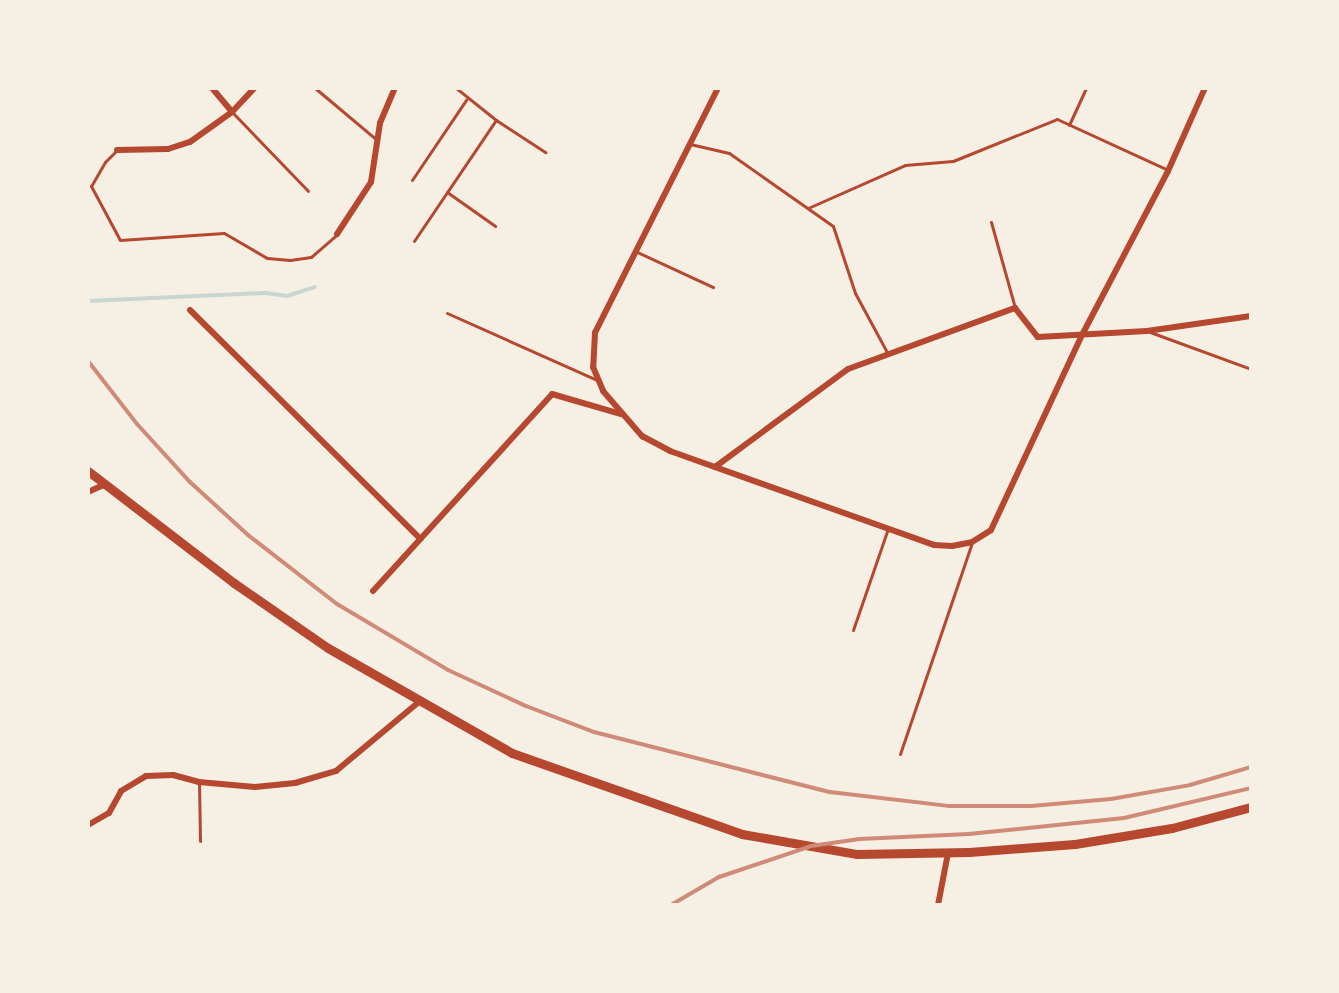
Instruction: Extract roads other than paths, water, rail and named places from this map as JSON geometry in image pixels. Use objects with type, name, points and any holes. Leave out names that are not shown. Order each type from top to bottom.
[{"type":"main road","points":[[88,471],[234,583],[328,648],[512,753],[742,834],[857,854],[948,853],[1075,844],[1172,828],[1251,807]]},
{"type":"street","points":[[212,88],[232,112]]},
{"type":"street","points":[[117,150],[179,146],[232,112],[254,88]]},
{"type":"street","points":[[337,234],[371,182],[380,123],[395,88]]},
{"type":"street","points":[[718,88],[595,333],[593,367],[598,380],[621,414],[642,436],[670,451],[934,545],[972,542],[991,530],[1082,335],[1168,171],[1205,88]]},
{"type":"street","points":[[715,467],[848,369],[1015,308],[1038,337],[1147,331],[1251,316]]},
{"type":"street","points":[[190,310],[421,539]]},
{"type":"street","points":[[373,591],[552,394],[621,414]]},
{"type":"street","points":[[88,492],[104,485]]},
{"type":"street","points":[[88,825],[109,813],[121,791],[146,776],[173,775],[199,782],[255,787],[295,783],[336,771],[420,701]]},
{"type":"street","points":[[938,905],[948,853]]},
{"type":"lane","points":[[315,88],[377,140]]},
{"type":"lane","points":[[456,88],[496,120],[545,152]]},
{"type":"lane","points":[[1069,125],[1086,88]]},
{"type":"lane","points":[[412,180],[467,99]]},
{"type":"lane","points":[[232,112],[308,191]]},
{"type":"lane","points":[[808,208],[905,165],[953,161],[1057,119],[1168,171]]},
{"type":"lane","points":[[414,241],[496,120]]},
{"type":"lane","points":[[690,144],[729,153],[833,226],[855,293],[888,354]]},
{"type":"lane","points":[[117,150],[105,162],[91,186],[120,240],[224,233],[267,258],[290,260],[311,257],[337,234]]},
{"type":"lane","points":[[447,192],[495,226]]},
{"type":"lane","points":[[991,222],[1015,308]]},
{"type":"lane","points":[[635,251],[713,287]]},
{"type":"lane","points":[[447,313],[598,380]]},
{"type":"lane","points":[[1147,331],[1251,369]]},
{"type":"lane","points":[[853,630],[888,529]]},
{"type":"lane","points":[[900,754],[972,542]]},
{"type":"lane","points":[[199,782],[200,841]]},
{"type":"waterway","points":[[88,301],[266,293],[287,296],[315,287]]},
{"type":"railway","points":[[88,361],[137,424],[190,482],[248,535],[337,604],[448,670],[526,706],[594,732],[830,792],[950,806],[1031,806],[1111,799],[1190,785],[1251,767]]},
{"type":"railway","points":[[671,905],[719,877],[811,846],[859,839],[969,834],[1124,818],[1251,788]]}]
